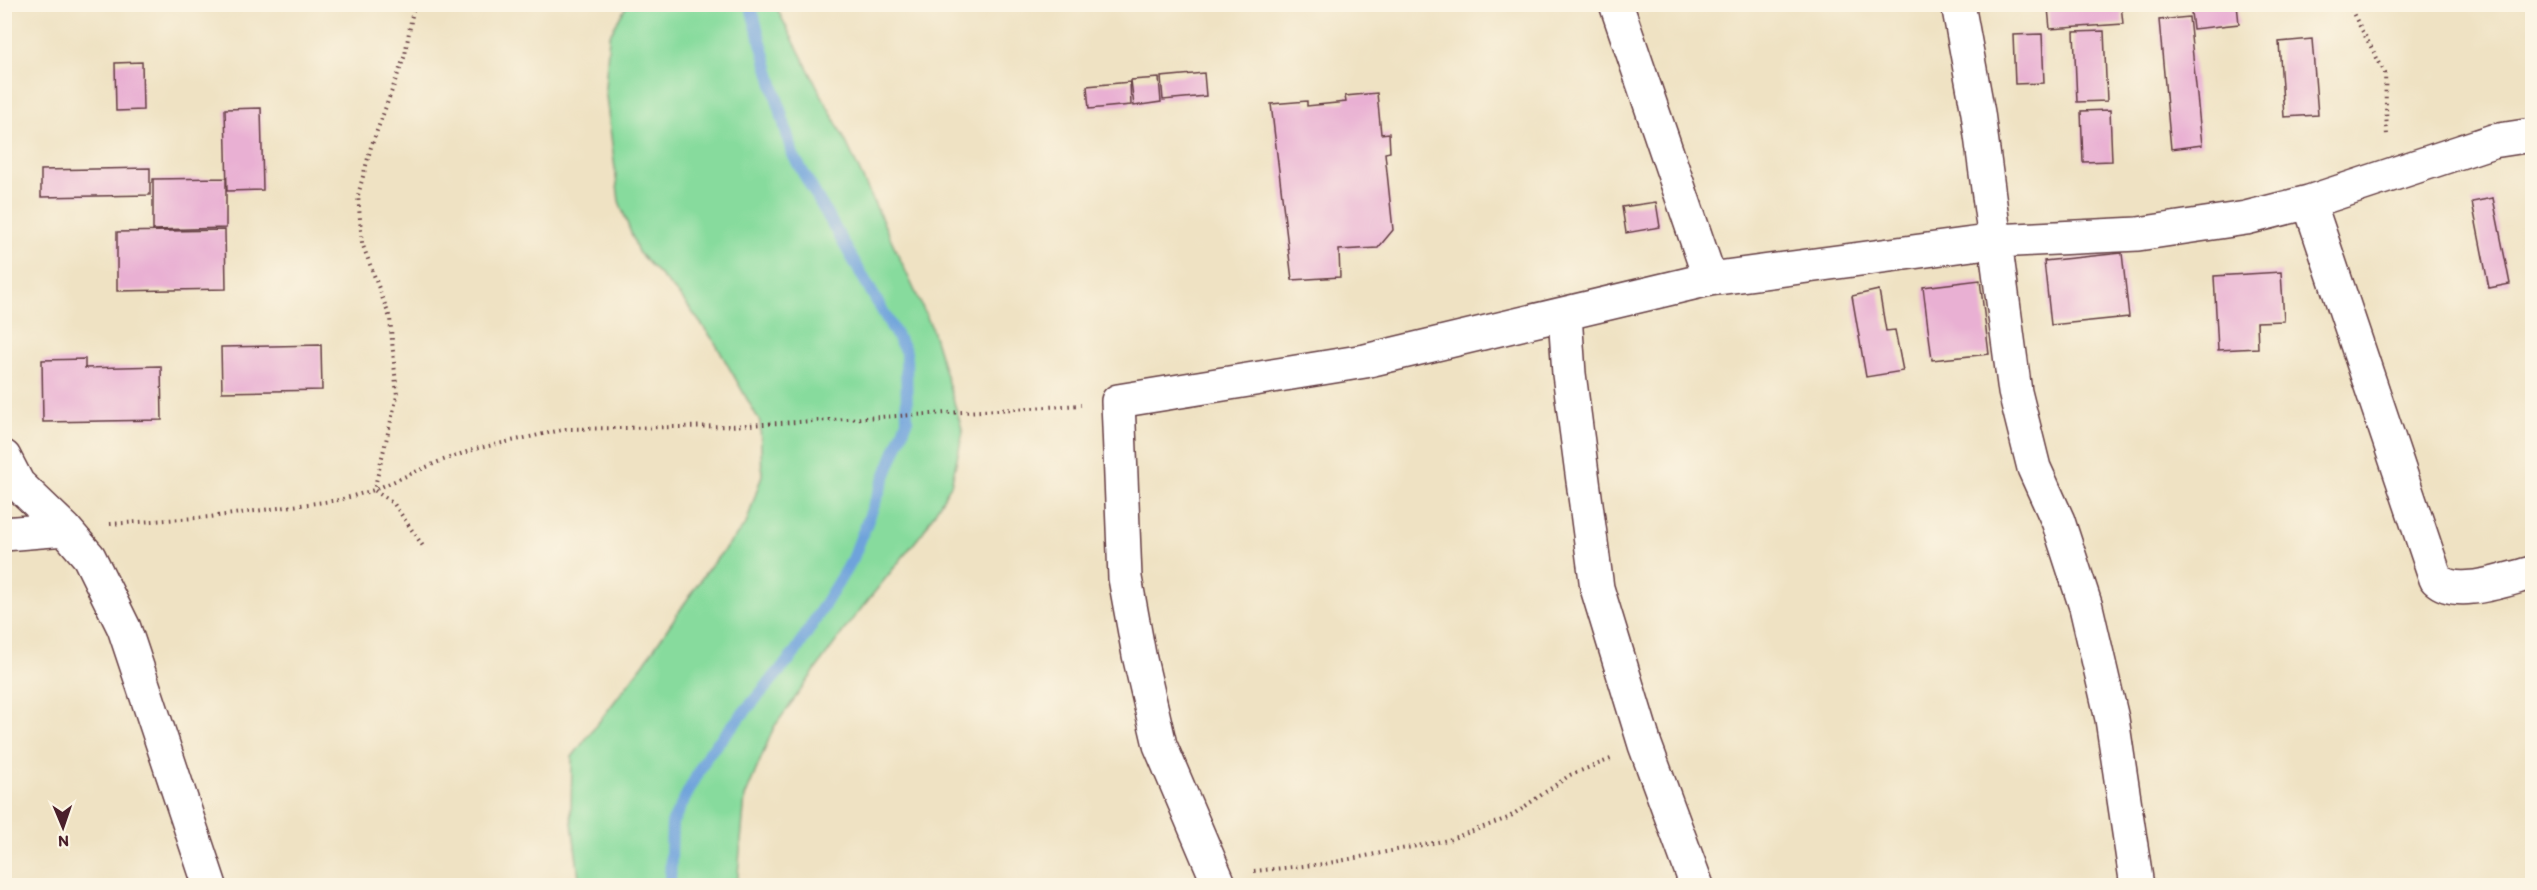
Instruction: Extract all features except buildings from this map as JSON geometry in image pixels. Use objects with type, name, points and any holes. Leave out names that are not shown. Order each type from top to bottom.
[{"type":"street","points":[[1616,4],[1710,279]]},
{"type":"street","points":[[1958,4],[1978,113],[2014,392],[2034,468],[2058,521],[2089,616],[2112,719],[2137,885]]},
{"type":"street","points":[[1219,880],[1160,745],[1139,655],[1125,578],[1118,401],[1365,361],[1710,279],[1995,241],[2138,234],[2246,218],[2309,201],[2493,141],[2532,135]]},
{"type":"street","points":[[2309,201],[2436,579],[2444,586],[2463,589],[2532,573]]},
{"type":"street","points":[[1565,315],[1569,374],[1597,588],[1645,745],[1697,885]]},
{"type":"street","points":[[4,457],[18,484],[65,529],[88,557],[124,628],[210,885]]},
{"type":"street","points":[[4,534],[65,529]]},
{"type":"path","points":[[374,490],[397,396],[390,318],[362,243],[358,195],[370,147],[405,55],[414,4]]},
{"type":"path","points":[[2348,4],[2385,74],[2388,174]]},
{"type":"path","points":[[65,529],[285,509],[339,500],[374,490],[438,462],[475,449],[566,429],[754,425],[1016,410],[1118,401]]},
{"type":"path","points":[[374,490],[394,504],[425,549]]},
{"type":"path","points":[[1219,880],[1324,864],[1448,840],[1508,818],[1570,775],[1645,745]]},
{"type":"green space","points":[[627,5],[775,5],[847,144],[931,326],[963,432],[951,485],[923,532],[848,625],[774,727],[745,797],[737,885],[580,885],[571,815],[572,757],[644,663],[708,569],[746,524],[762,475],[760,422],[714,341],[681,297],[638,252],[619,201],[605,88],[609,36]]},
{"type":"waterway","points":[[670,886],[672,823],[708,754],[794,654],[853,558],[907,421],[906,352],[793,155],[750,4]]}]
